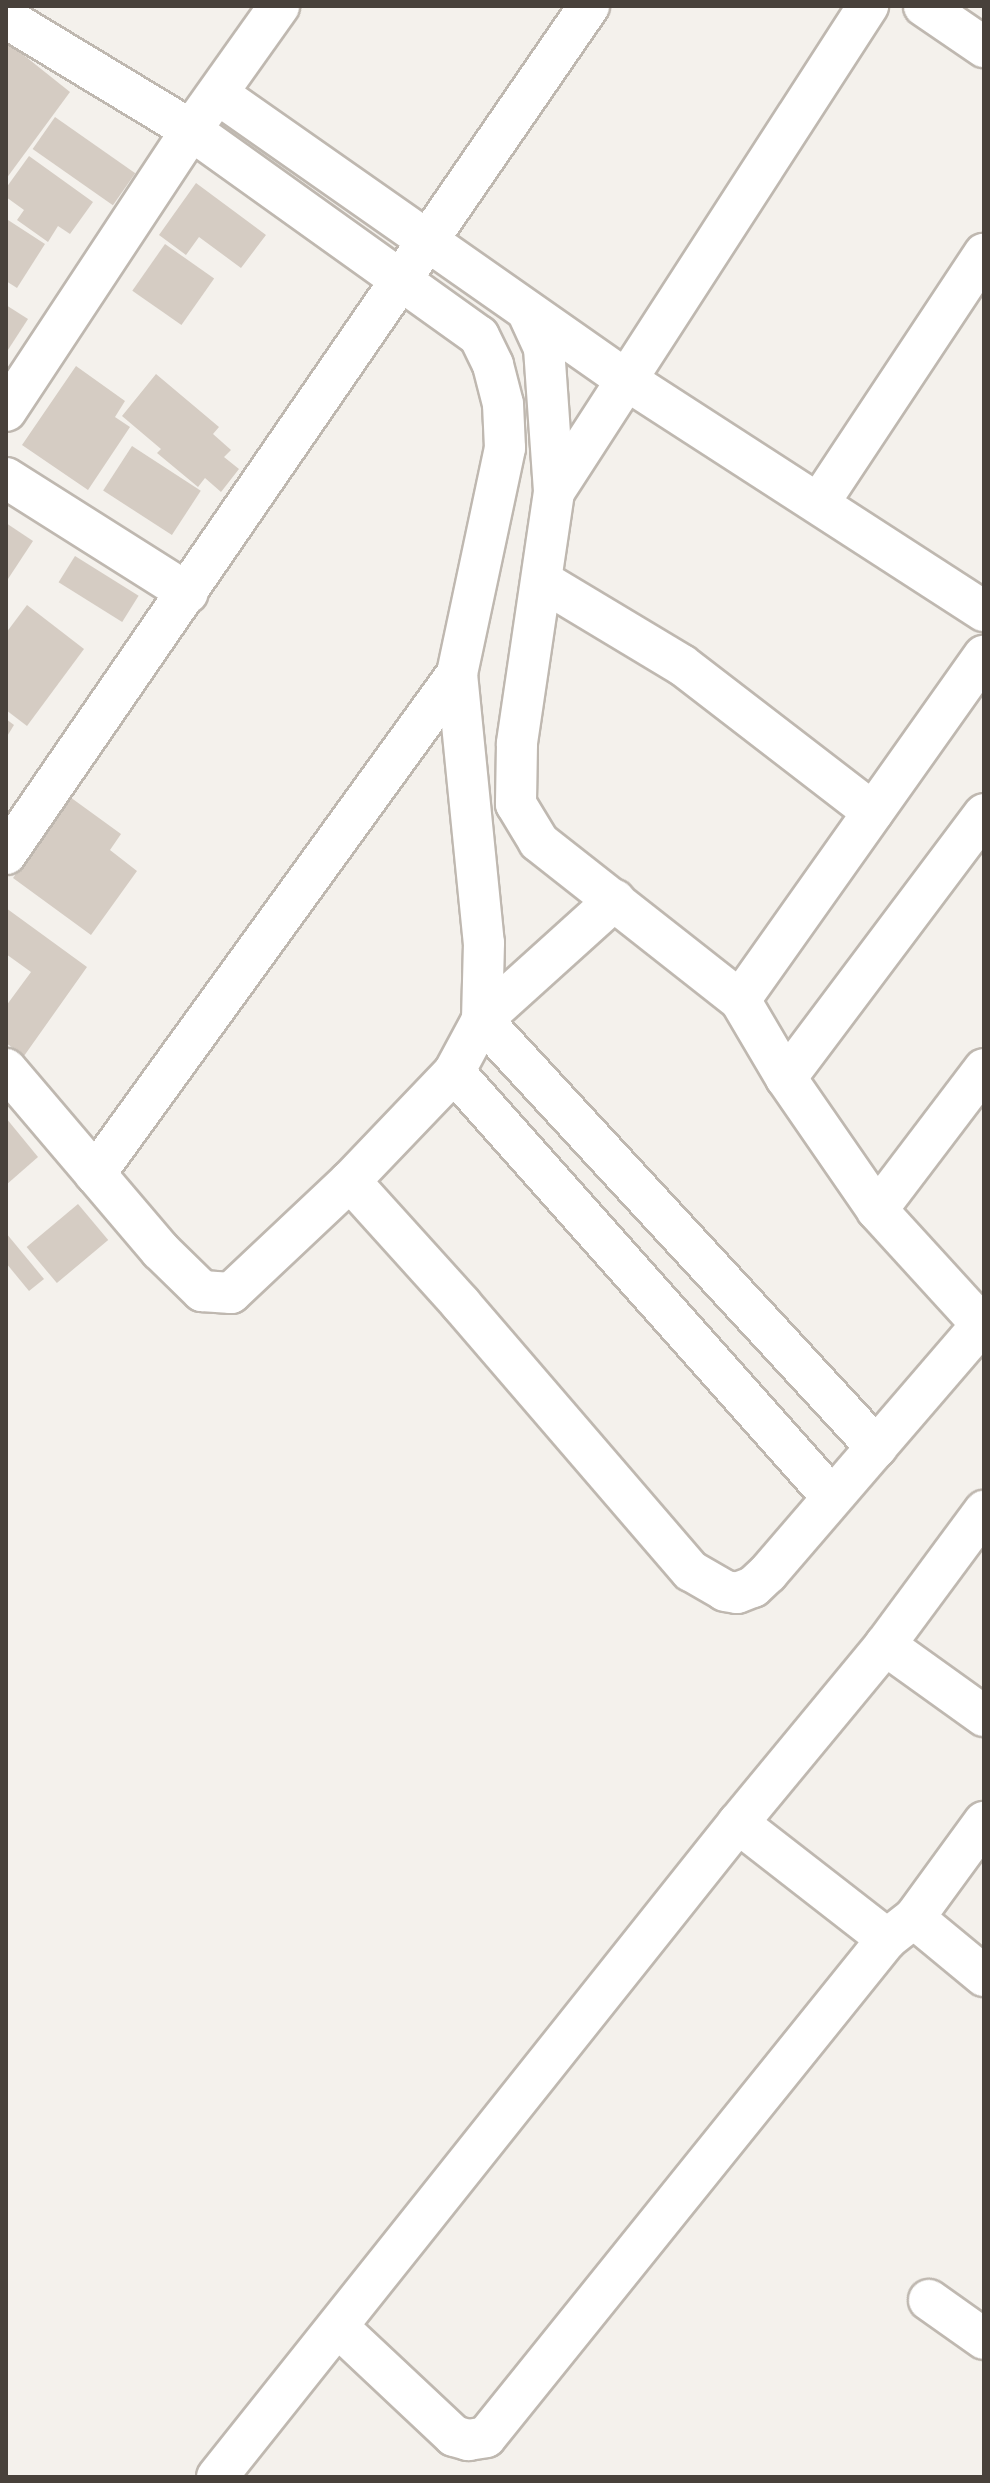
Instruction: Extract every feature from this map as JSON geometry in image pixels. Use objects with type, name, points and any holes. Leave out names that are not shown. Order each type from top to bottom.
[{"type":"street","points":[[6,411],[191,130],[279,6]]},
{"type":"street","points":[[6,854],[589,6]]},
{"type":"street","points":[[554,492],[868,6]]},
{"type":"street","points":[[924,6],[984,47]]},
{"type":"street","points":[[6,18],[191,130],[479,336],[493,365],[503,404],[505,448],[457,674],[484,943],[482,1020],[877,1448]]},
{"type":"street","points":[[218,94],[625,379],[984,611]]},
{"type":"street","points":[[819,503],[984,254]]},
{"type":"street","points":[[350,1181],[691,1571],[725,1591],[737,1593],[753,1587],[768,1573],[831,1496],[877,1448],[983,1323],[877,1210],[786,1078],[740,1000],[539,842],[516,804],[517,744],[554,492],[544,348],[527,311]]},
{"type":"street","points":[[6,478],[188,593]]},
{"type":"street","points":[[542,581],[682,665],[873,812]]},
{"type":"street","points":[[740,1000],[984,656]]},
{"type":"street","points":[[95,1174],[457,674]]},
{"type":"street","points":[[786,1078],[984,814]]},
{"type":"street","points":[[6,1069],[160,1250],[202,1291],[231,1293],[251,1278],[277,1247],[350,1181],[454,1072],[482,1020],[615,900]]},
{"type":"street","points":[[877,1210],[984,1069]]},
{"type":"street","points":[[454,1072],[831,1496]]},
{"type":"street","points":[[217,2477],[738,1823],[885,1645],[984,1511]]},
{"type":"street","points":[[885,1645],[984,1716]]},
{"type":"street","points":[[338,2327],[454,2436],[468,2440],[486,2437],[984,1822]]},
{"type":"street","points":[[738,1823],[901,1928],[984,1976]]},
{"type":"street","points":[[929,2300],[984,2339]]},
{"type":"building","points":[[6,41],[70,92],[6,179]]},
{"type":"building","points":[[55,117],[135,173],[113,205],[33,149]]},
{"type":"building","points":[[29,156],[93,202],[70,234],[58,226],[48,242],[17,220],[24,210],[6,197],[6,188]]},
{"type":"building","points":[[196,183],[266,235],[241,268],[199,237],[186,255],[159,235]]},
{"type":"building","points":[[8,220],[45,244],[17,288],[6,281]]},
{"type":"building","points":[[165,244],[214,278],[181,325],[132,291]]},
{"type":"building","points":[[6,305],[28,319],[6,353]]},
{"type":"building","points":[[76,366],[125,401],[115,417],[130,427],[88,490],[22,445]]},
{"type":"building","points":[[156,374],[219,427],[213,434],[231,450],[224,457],[239,469],[221,492],[205,478],[198,487],[157,453],[161,449],[122,416]]},
{"type":"building","points":[[132,446],[201,491],[172,535],[103,490]]},
{"type":"building","points":[[6,523],[33,541],[6,582]]},
{"type":"building","points":[[75,556],[139,596],[122,622],[59,582]]},
{"type":"building","points":[[27,605],[84,649],[27,726],[6,710],[6,633]]},
{"type":"building","points":[[6,719],[14,725],[6,738]]},
{"type":"building","points":[[70,797],[121,834],[110,850],[137,871],[91,935],[13,878]]},
{"type":"building","points":[[6,908],[87,967],[24,1056],[6,1043],[6,1006],[31,972],[6,954]]},
{"type":"building","points":[[6,1118],[38,1157],[6,1185]]},
{"type":"building","points":[[78,1204],[108,1240],[57,1283],[27,1247]]},
{"type":"building","points":[[6,1233],[44,1279],[29,1291],[6,1263]]}]
